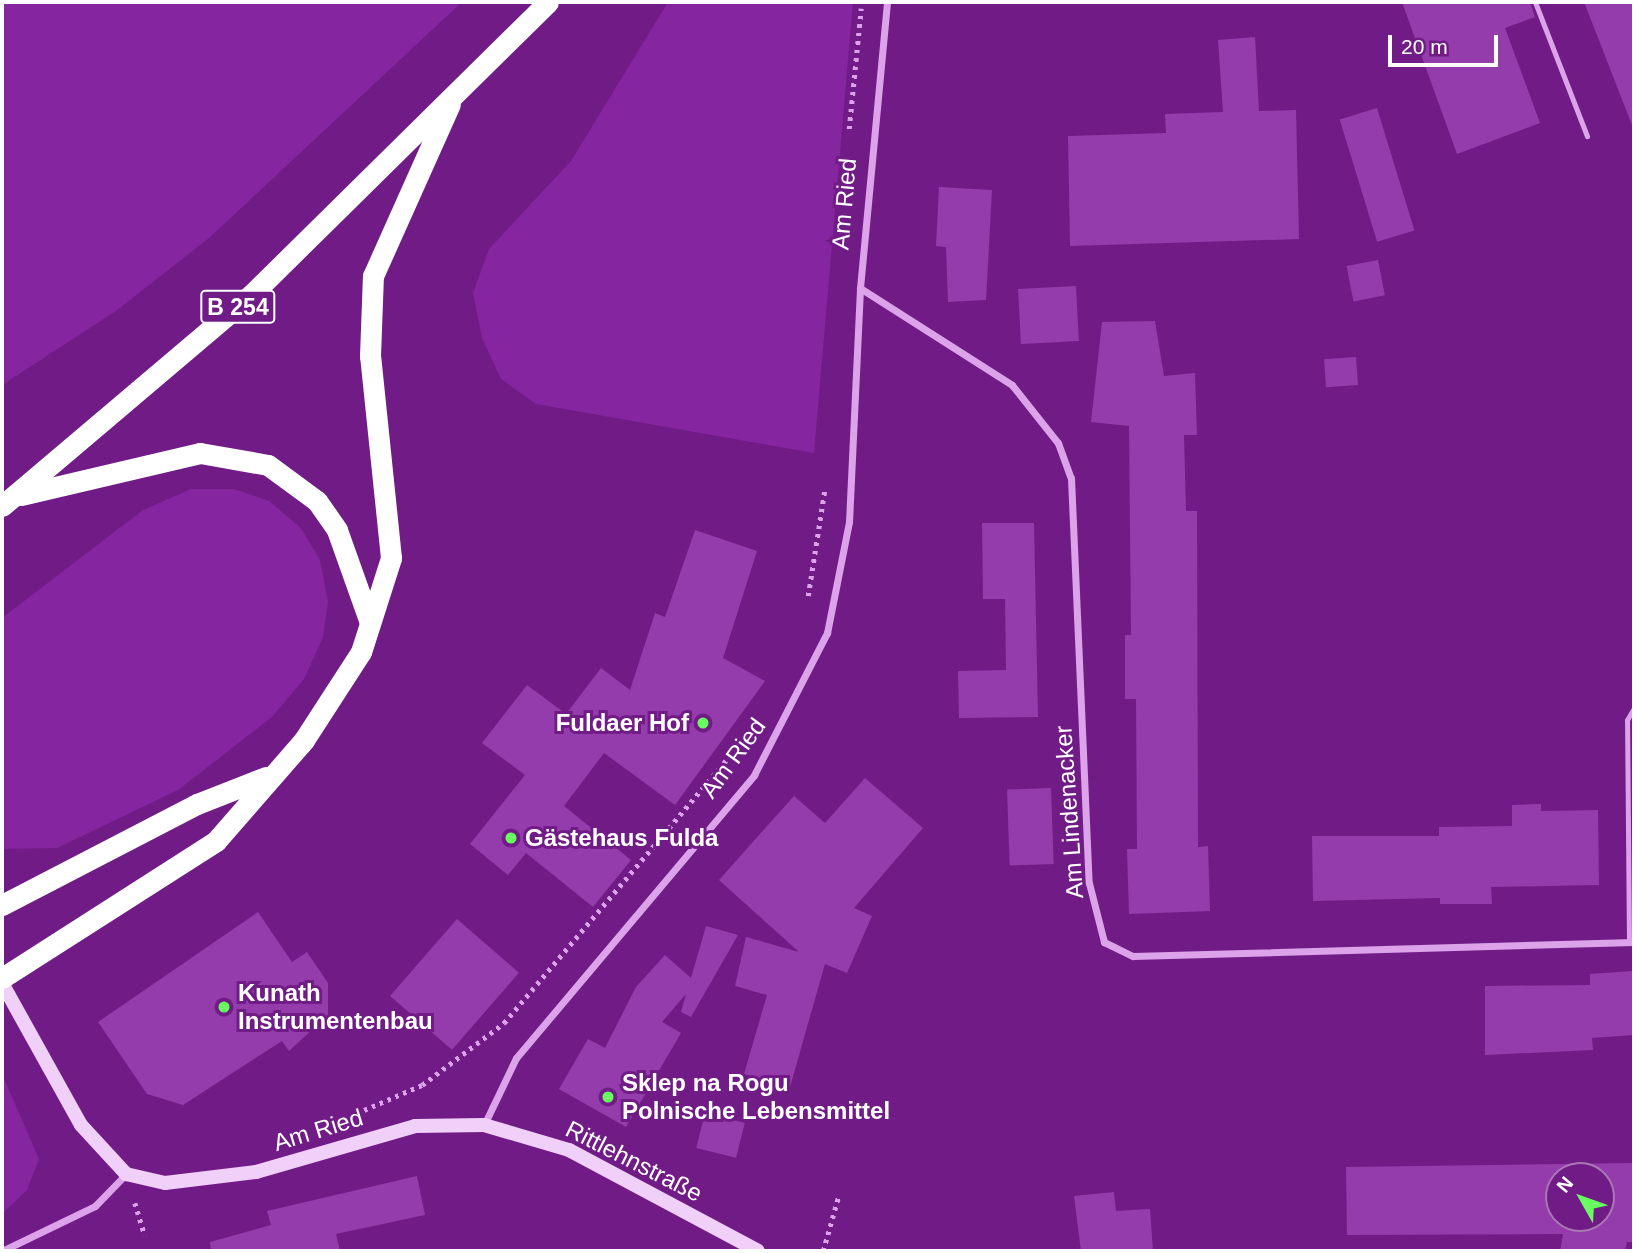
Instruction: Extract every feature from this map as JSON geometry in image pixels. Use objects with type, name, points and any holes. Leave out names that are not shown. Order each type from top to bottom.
[{"type":"highway","name":"B 254","points":[[8,501],[182,358],[450,104],[548,2]]},
{"type":"highway","points":[[2,978],[216,841],[336,697],[361,652],[369,620],[391,558],[370,356],[373,276],[450,104]]},
{"type":"highway","points":[[8,501],[201,453],[268,465],[317,502],[337,530],[369,620]]},
{"type":"highway","points":[[2,905],[197,804],[268,777]]},
{"type":"street","name":"Am Ried","points":[[126,1174],[165,1184],[256,1172],[415,1126],[484,1125],[516,1058],[754,775],[827,633],[849,522],[860,288],[887,2]]},
{"type":"street","name":"Am Lindenacker","points":[[860,288],[1012,385],[1058,443],[1071,478],[1088,883],[1104,942],[1133,956],[1632,942]]},
{"type":"street","points":[[2,984],[81,1125],[126,1174],[95,1206],[2,1251]]},
{"type":"street","name":"Rittlehnstraße","points":[[484,1125],[569,1150],[758,1251]]},
{"type":"lane","points":[[1535,2],[1587,136]]},
{"type":"lane","points":[[1632,942],[1627,720],[1634,708]]},
{"type":"path","points":[[807,606],[827,475]]},
{"type":"path","points":[[366,1110],[422,1085],[504,1023],[664,841],[747,734]]},
{"type":"path","points":[[823,1251],[838,1198]]},
{"type":"shaded area","points":[[2,2],[462,2],[209,238],[116,311],[2,385]]},
{"type":"shaded area","points":[[668,2],[853,2],[814,453],[536,404],[501,379],[482,338],[473,293],[489,249],[571,161]]},
{"type":"shaded area","points":[[191,489],[234,489],[269,501],[301,528],[320,560],[328,602],[323,637],[304,679],[272,717],[178,790],[57,848],[2,849],[2,618],[143,510]]},
{"type":"shaded area","points":[[2,1074],[39,1159],[27,1190],[2,1214]]},
{"type":"building","points":[[1402,2],[1530,2],[1535,17],[1505,28],[1540,123],[1457,154]]},
{"type":"building","points":[[1584,2],[1634,2],[1632,125]]},
{"type":"building","points":[[1255,37],[1259,111],[1296,110],[1299,239],[1070,246],[1068,136],[1166,133],[1165,114],[1223,112],[1218,40]]},
{"type":"building","points":[[1377,108],[1414,230],[1377,242],[1340,119]]},
{"type":"building","points":[[939,187],[992,190],[986,300],[948,302],[946,247],[936,246]]},
{"type":"building","points":[[1378,260],[1385,295],[1353,301],[1347,266]]},
{"type":"building","points":[[1076,286],[1079,341],[1021,344],[1018,289]]},
{"type":"building","points":[[1155,321],[1164,376],[1195,373],[1197,435],[1184,435],[1186,511],[1197,511],[1198,847],[1208,846],[1210,911],[1129,914],[1127,849],[1137,849],[1136,699],[1125,699],[1125,635],[1131,635],[1129,426],[1091,422],[1102,322]]},
{"type":"building","points":[[1356,357],[1358,385],[1326,387],[1324,359]]},
{"type":"building","points":[[982,523],[1034,523],[1038,717],[959,718],[958,671],[1006,670],[1005,599],[983,599]]},
{"type":"building","points":[[695,530],[757,551],[723,658],[765,681],[675,805],[604,753],[564,806],[631,860],[593,907],[526,853],[508,875],[470,844],[525,775],[482,743],[527,685],[566,714],[601,668],[630,690],[655,613],[665,617]]},
{"type":"building","points":[[865,778],[923,828],[854,908],[872,916],[847,973],[825,964],[790,1087],[744,1074],[767,995],[735,986],[746,937],[799,952],[719,880],[794,796],[825,823]]},
{"type":"building","points":[[1051,788],[1054,864],[1010,865],[1007,790]]},
{"type":"building","points":[[1541,804],[1541,811],[1598,810],[1599,885],[1491,887],[1492,904],[1440,904],[1440,898],[1313,901],[1312,836],[1439,836],[1439,827],[1512,826],[1512,805]]},
{"type":"building","name":"Kunath Instrumentenbau","points":[[258,912],[292,962],[307,952],[328,983],[328,1015],[289,1051],[282,1041],[183,1105],[147,1094],[98,1022]]},
{"type":"building","points":[[457,919],[519,973],[452,1050],[390,996]]},
{"type":"building","points":[[706,926],[738,935],[691,1017],[681,1012],[686,994],[662,1022],[681,1033],[626,1127],[559,1089],[588,1039],[605,1048],[636,987],[665,955],[691,978]]},
{"type":"building","points":[[1632,971],[1634,1035],[1592,1038],[1593,1050],[1485,1055],[1485,986],[1590,985],[1590,974]]},
{"type":"building","points":[[705,1113],[745,1123],[736,1158],[696,1148]]},
{"type":"building","points":[[1615,1163],[1634,1163],[1634,1242],[1627,1242],[1625,1251],[1560,1251],[1563,1234],[1347,1235],[1346,1167],[1545,1164],[1545,1232],[1615,1232]]},
{"type":"building","points":[[417,1176],[425,1215],[336,1234],[340,1251],[211,1251],[210,1242],[271,1225],[267,1211]]},
{"type":"building","points":[[1114,1192],[1116,1211],[1150,1209],[1153,1251],[1081,1251],[1074,1196]]},
{"type":"place","name":"Fuldaer Hof","points":[[703,723]]},
{"type":"place","name":"Gästehaus Fulda","points":[[511,838]]},
{"type":"place","name":"Kunath Instrumentenbau","points":[[224,1007]]},
{"type":"place","name":"Sklep na Rogu Polnische Lebensmittel","points":[[608,1097]]}]
